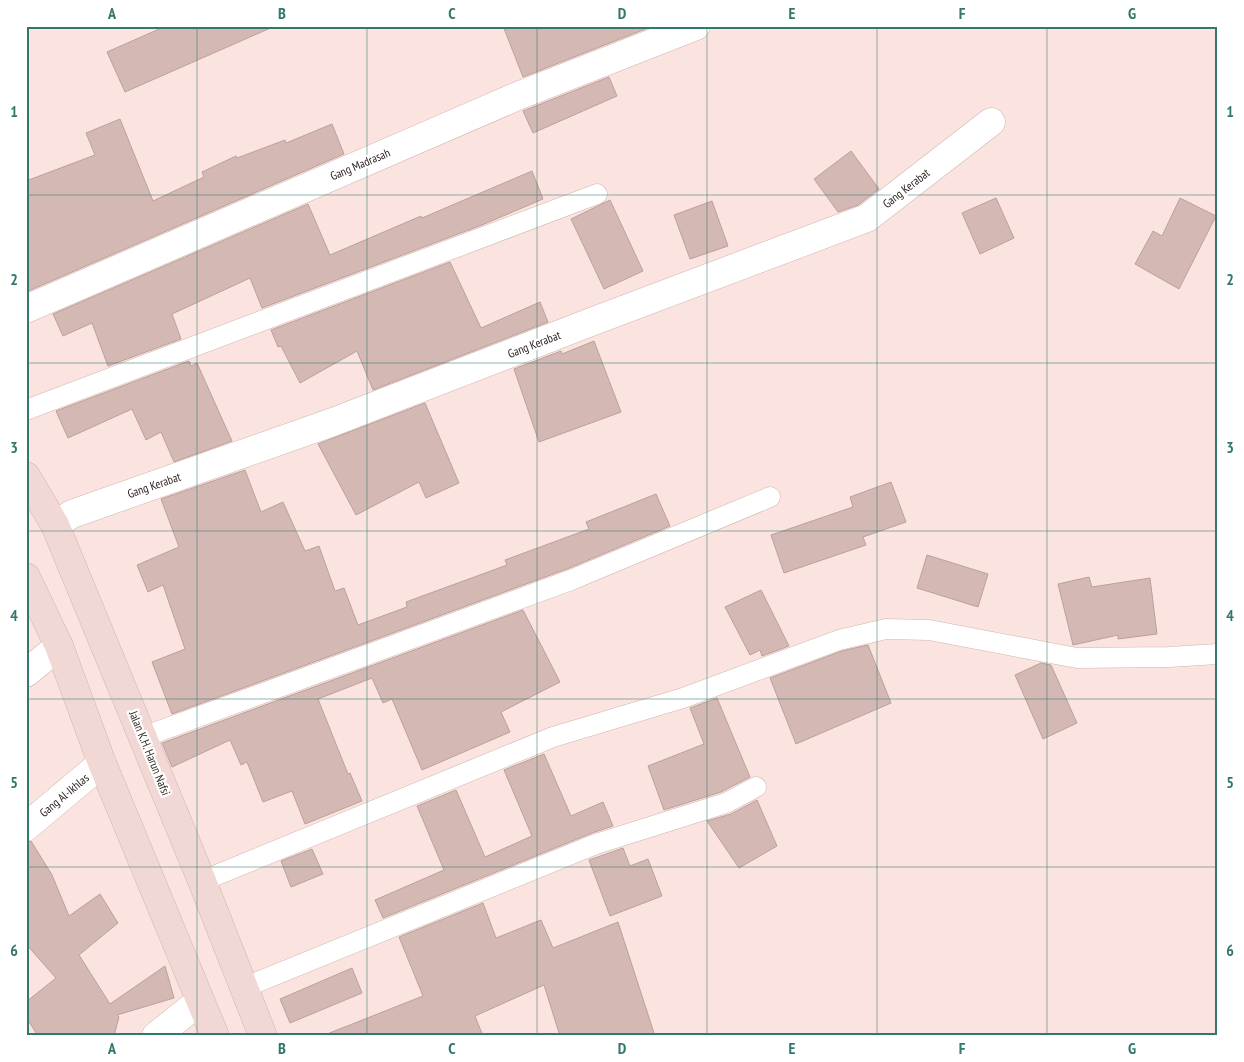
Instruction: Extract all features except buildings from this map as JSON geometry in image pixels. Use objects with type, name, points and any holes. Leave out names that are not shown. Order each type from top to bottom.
[{"type":"main road","name":"Jalan K.H. Harun Nafsi","points":[[26,476],[55,525],[202,881],[263,1036]]},
{"type":"main road","points":[[26,577],[59,646],[102,763],[215,1036]]},
{"type":"street","name":"Gang Madrasah","points":[[26,309],[520,95],[696,26]]},
{"type":"street","name":"Gang Kerabat","points":[[55,525],[72,514],[333,422],[590,322],[867,218],[991,122]]},
{"type":"street","points":[[26,673],[59,646]]},
{"type":"street","name":"Gang Al-Ikhlas","points":[[26,827],[102,763]]},
{"type":"street","points":[[156,1036],[200,1000]]},
{"type":"lane","points":[[26,410],[597,194]]},
{"type":"lane","points":[[143,737],[572,580],[770,497]]},
{"type":"lane","points":[[202,881],[553,738],[684,698],[839,640],[886,629],[929,630],[1077,658],[1169,658],[1218,654]]},
{"type":"lane","points":[[243,988],[596,844],[726,803],[756,787]]}]
